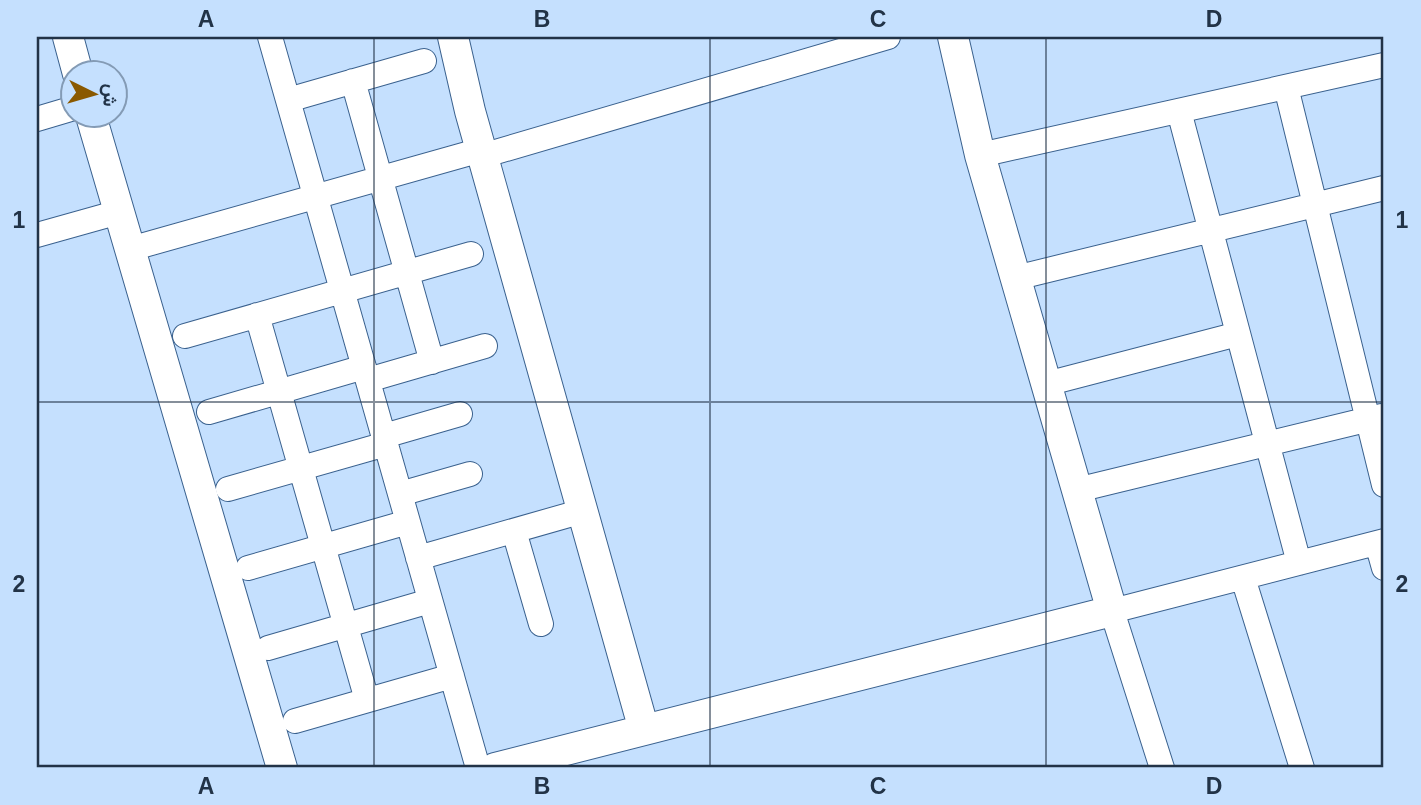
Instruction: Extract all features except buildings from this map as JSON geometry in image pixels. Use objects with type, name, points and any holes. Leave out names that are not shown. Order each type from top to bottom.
[{"type":"street","points":[[68,37],[74,60]]},
{"type":"street","points":[[270,37],[478,768]]},
{"type":"street","points":[[453,37],[470,111],[645,730]]},
{"type":"street","points":[[130,249],[482,153],[888,37]]},
{"type":"street","points":[[953,37],[979,155],[1112,611],[1162,768]]},
{"type":"street","points":[[288,100],[424,61]]},
{"type":"street","points":[[979,155],[1286,87],[1383,72]]},
{"type":"street","points":[[353,81],[432,362]]},
{"type":"street","points":[[1286,87],[1315,205],[1376,417],[1384,485]]},
{"type":"street","points":[[1179,111],[1299,563]]},
{"type":"street","points":[[37,119],[60,112]]},
{"type":"street","points":[[95,130],[282,768]]},
{"type":"street","points":[[1015,278],[1384,188]]},
{"type":"street","points":[[37,235],[119,212]]},
{"type":"street","points":[[186,336],[471,254]]},
{"type":"street","points":[[257,315],[367,700]]},
{"type":"street","points":[[1046,384],[1238,334]]},
{"type":"street","points":[[209,412],[279,391],[432,362],[485,346]]},
{"type":"street","points":[[228,489],[301,469],[460,414]]},
{"type":"street","points":[[1077,490],[1376,417]]},
{"type":"street","points":[[400,494],[470,474]]},
{"type":"street","points":[[418,558],[583,511]]},
{"type":"street","points":[[248,568],[408,522]]},
{"type":"street","points":[[514,531],[541,624]]},
{"type":"street","points":[[495,768],[1380,542],[1384,568]]},
{"type":"street","points":[[1243,578],[1302,768]]},
{"type":"street","points":[[268,648],[430,601]]},
{"type":"street","points":[[295,721],[452,676]]}]
